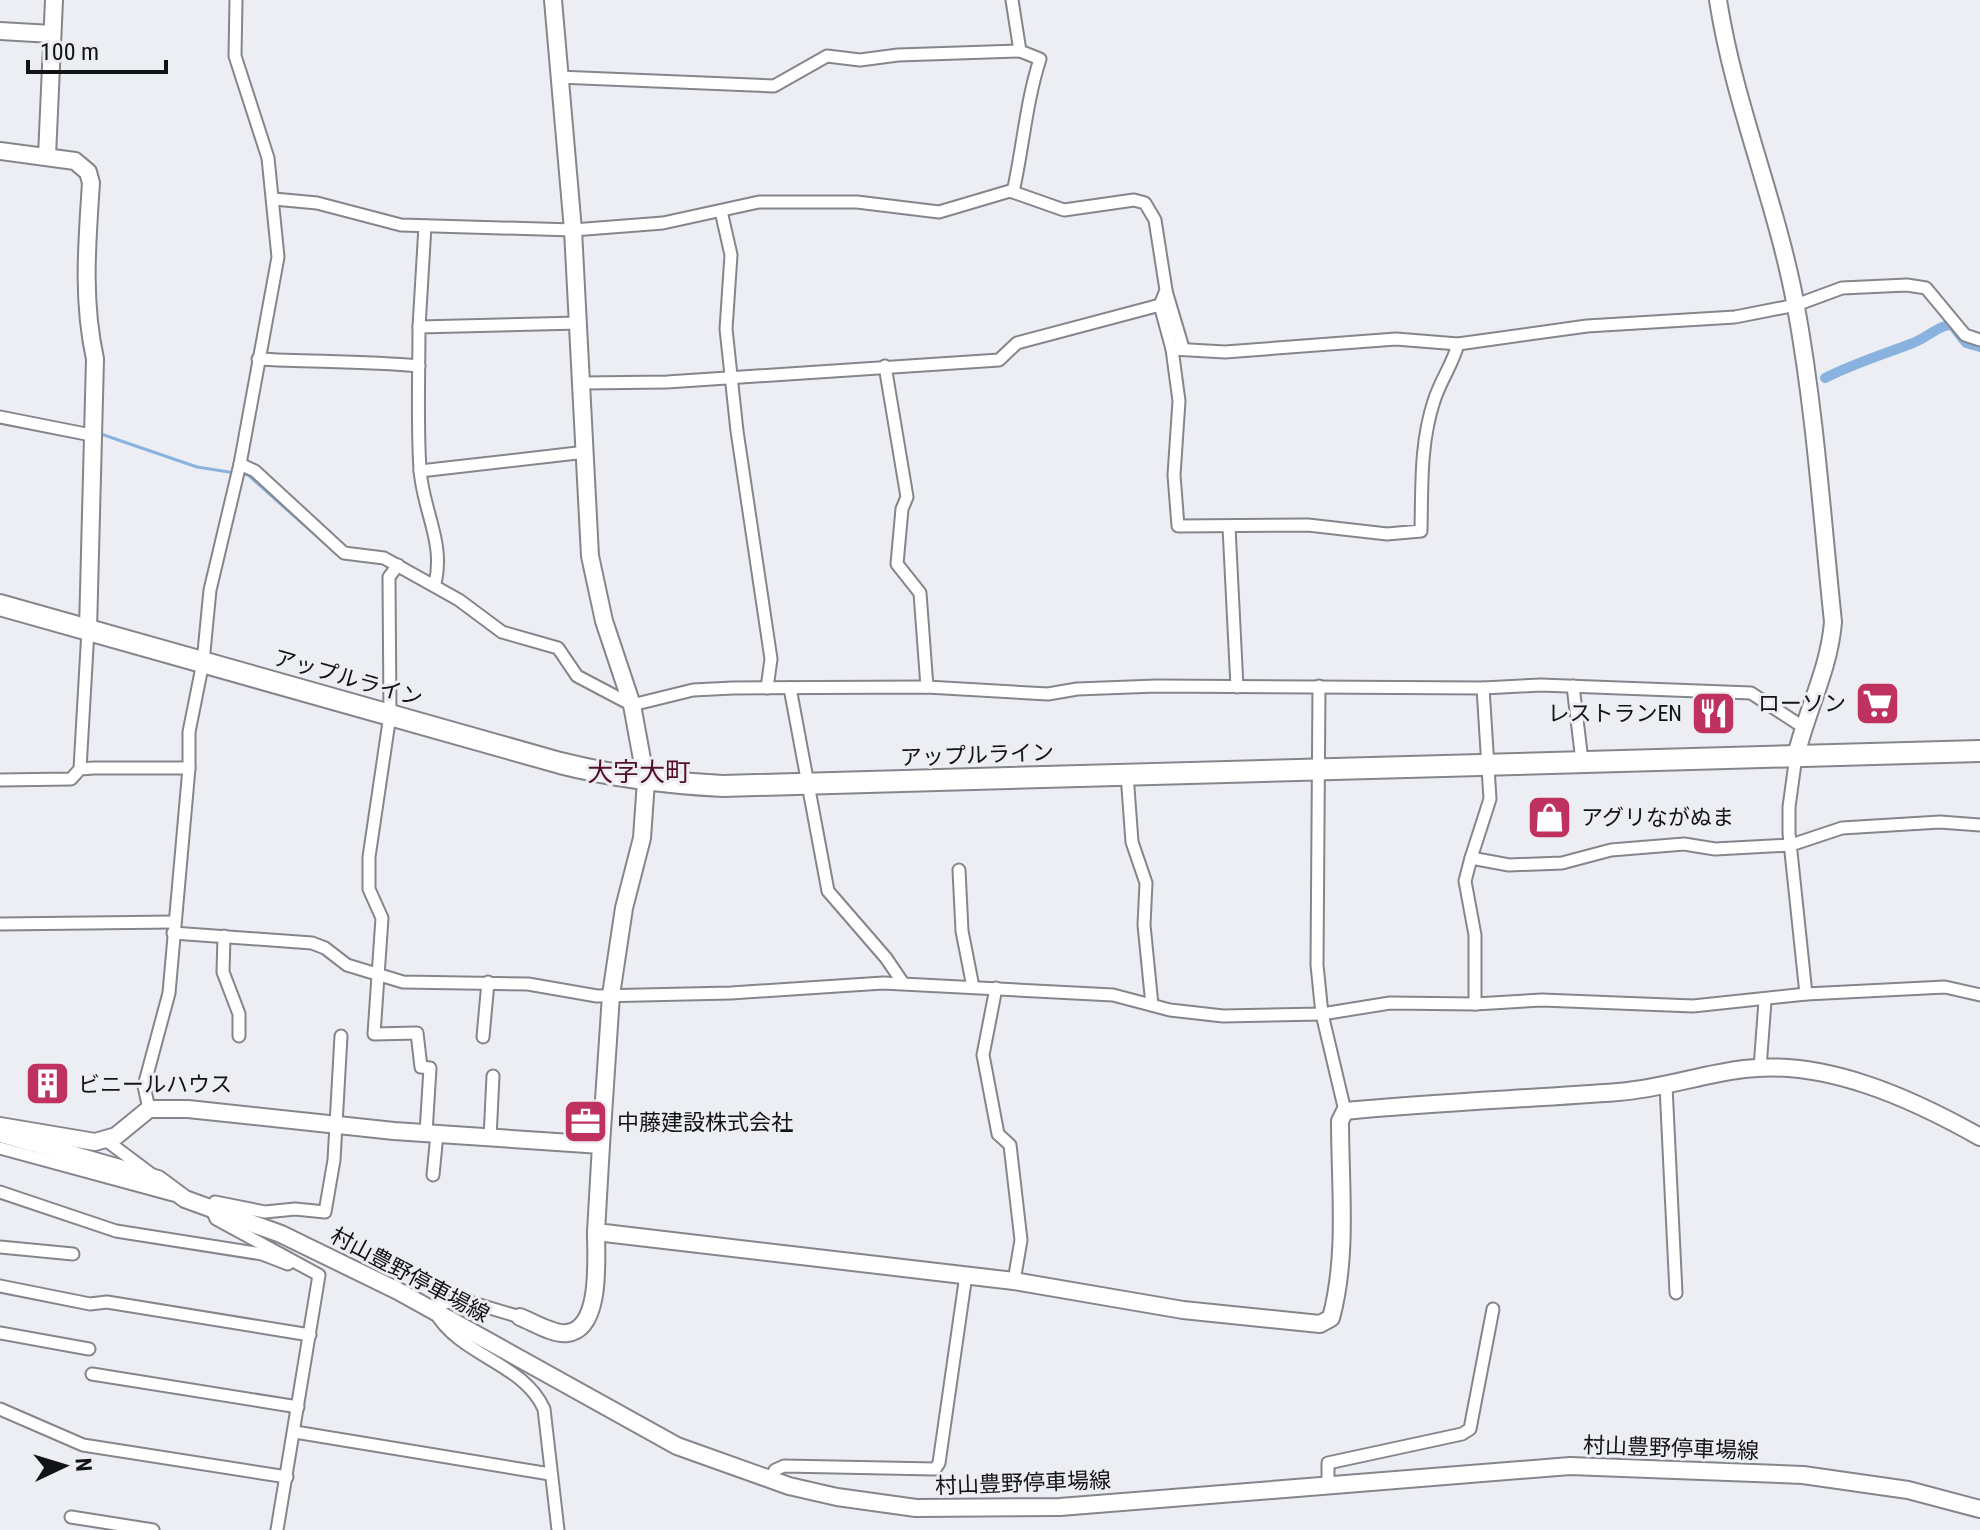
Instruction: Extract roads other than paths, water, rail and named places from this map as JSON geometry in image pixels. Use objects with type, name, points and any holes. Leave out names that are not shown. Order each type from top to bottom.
[{"type":"highway","name":"アップルライン","points":[[0,605],[611,776],[646,781],[723,786],[1980,751]]},
{"type":"street","points":[[47,156],[54,0]]},
{"type":"street","points":[[149,1109],[144,1086],[169,993],[189,768],[189,732],[203,662],[210,590],[240,464],[278,257],[268,158],[235,56],[236,0]]},
{"type":"street","points":[[553,0],[573,230],[590,556],[604,621],[632,705],[646,781],[642,838],[624,908],[611,995],[596,1274],[588,1319],[575,1331],[564,1334],[463,1300],[437,1304],[435,1312],[443,1326],[460,1341],[527,1384],[538,1396],[544,1409],[558,1530]]},
{"type":"street","points":[[1012,0],[1020,51]]},
{"type":"street","points":[[1718,0],[1727,48],[1796,305],[1811,394],[1833,622],[1830,655],[1803,727],[1796,756],[1789,807],[1806,994]]},
{"type":"street","points":[[0,31],[52,34]]},
{"type":"street","points":[[558,77],[774,86],[827,56],[860,60],[898,55],[1020,51],[1040,59],[1031,87],[1027,131],[1013,192]]},
{"type":"street","points":[[0,151],[47,156],[83,165],[91,183],[85,285],[87,322],[95,359],[88,630],[80,769],[71,779],[0,780]]},
{"type":"street","points":[[274,199],[317,203],[379,221],[425,226],[573,230],[615,224],[655,224],[759,202],[857,202],[939,212],[1013,192],[1064,210],[1134,200],[1145,203],[1155,220],[1177,348],[1179,401],[1174,475],[1178,526],[1308,525],[1387,534],[1421,531],[1420,476],[1429,424],[1434,400],[1458,344]]},
{"type":"street","points":[[721,211],[731,255],[726,314],[730,376],[771,659],[767,688]]},
{"type":"street","points":[[425,226],[419,327],[420,471],[428,517],[437,532],[440,563],[435,584]]},
{"type":"street","points":[[1177,348],[1225,352],[1396,339],[1458,344],[1587,326],[1735,317],[1796,305],[1842,288],[1907,285],[1926,288],[1965,335],[1980,340]]},
{"type":"street","points":[[1166,290],[1160,305],[1177,348]]},
{"type":"street","points":[[583,383],[999,360],[1017,343],[1160,305]]},
{"type":"street","points":[[419,327],[579,323]]},
{"type":"street","points":[[258,359],[325,363],[346,360],[419,366]]},
{"type":"street","points":[[885,366],[907,497],[902,509],[897,564],[920,593],[927,687]]},
{"type":"street","points":[[0,417],[91,435]]},
{"type":"street","points":[[420,471],[586,452]]},
{"type":"street","points":[[240,464],[255,471],[344,553],[384,558],[435,584],[502,632],[558,648],[577,676],[632,705],[693,690],[767,688],[927,687],[1048,694],[1077,689],[1156,686],[1573,686],[1751,693],[1803,727]]},
{"type":"street","points":[[1229,527],[1237,687]]},
{"type":"street","points":[[398,565],[389,577],[390,715],[369,857],[369,889],[382,918],[374,1034],[417,1033],[421,1067],[430,1068],[433,1175]]},
{"type":"street","points":[[596,1232],[1014,1281],[1231,1315],[1320,1324],[1331,1318],[1337,1297],[1341,1223],[1340,1121],[1345,1111],[1322,1014],[1317,965],[1321,770],[1319,686]]},
{"type":"street","points":[[1573,686],[1582,761]]},
{"type":"street","points":[[790,688],[828,891],[886,958],[903,983]]},
{"type":"street","points":[[1475,1004],[1475,935],[1465,881],[1490,799],[1483,688]]},
{"type":"street","points":[[80,769],[189,768]]},
{"type":"street","points":[[1127,774],[1132,842],[1146,883],[1144,925],[1152,1005]]},
{"type":"street","points":[[1471,858],[1509,865],[1562,863],[1611,850],[1684,844],[1715,849],[1791,845],[1842,828],[1940,822],[1980,825]]},
{"type":"street","points":[[959,870],[962,931],[973,987]]},
{"type":"street","points":[[0,924],[173,927],[224,936],[312,943],[325,948],[347,965],[403,982],[488,982],[611,995],[731,993],[836,984],[903,983],[1113,995],[1152,1005],[1223,1016],[1322,1014],[1390,1003],[1475,1004],[1542,1000],[1693,1006],[1765,1001],[1806,994],[1945,987],[1980,995]]},
{"type":"street","points":[[224,936],[223,972],[239,1014],[239,1036]]},
{"type":"street","points":[[483,1037],[488,982]]},
{"type":"street","points":[[996,988],[983,1055],[998,1134],[1010,1145],[1021,1240],[1014,1281]]},
{"type":"street","points":[[1760,1068],[1765,1001]]},
{"type":"street","points":[[319,1275],[216,1219],[211,1208],[215,1202],[265,1212],[295,1209],[325,1212],[337,1125],[341,1036]]},
{"type":"street","points":[[1345,1111],[1666,1086],[1760,1068],[1808,1070],[1862,1084],[1906,1099],[1980,1137]]},
{"type":"street","points":[[490,1138],[493,1076]]},
{"type":"street","points":[[1666,1086],[1676,1293]]},
{"type":"street","points":[[0,1126],[95,1142],[107,1141],[149,1109],[188,1109],[337,1125],[601,1145]]},
{"type":"street","name":"村山豊野停車場線","points":[[0,1134],[158,1179],[185,1199],[339,1260],[632,1424],[690,1451],[770,1480],[837,1497],[900,1506],[982,1510],[1570,1466],[1803,1475],[1908,1490],[1980,1509]]},
{"type":"street","points":[[107,1141],[158,1179]]},
{"type":"street","points":[[0,1148],[185,1199]]},
{"type":"street","points":[[0,1192],[116,1231],[262,1254],[319,1275]]},
{"type":"street","points":[[0,1247],[73,1254]]},
{"type":"street","points":[[277,1530],[319,1275]]},
{"type":"street","points":[[770,1480],[775,1470],[784,1466],[935,1469],[939,1463],[966,1275]]},
{"type":"street","points":[[0,1286],[90,1304],[107,1302],[310,1335]]},
{"type":"street","points":[[1328,1484],[1328,1463],[1462,1434],[1470,1429],[1493,1309]]},
{"type":"street","points":[[0,1333],[89,1349]]},
{"type":"street","points":[[92,1374],[298,1407]]},
{"type":"street","points":[[0,1409],[63,1439],[94,1447],[287,1477]]},
{"type":"street","points":[[295,1432],[550,1474]]},
{"type":"street","points":[[71,1517],[153,1530]]},
{"type":"waterway","points":[[1825,378],[1947,326],[1952,325],[1966,343],[1980,347]]},
{"type":"waterway","points":[[98,433],[197,467],[248,475],[340,557]]},
{"type":"place","name":"ローソン","points":[[1877,703]]},
{"type":"place","name":"レストランEN","points":[[1713,713]]},
{"type":"place","name":"アグリながぬま","points":[[1550,817]]},
{"type":"place","name":"ビニールハウス","points":[[47,1084]]},
{"type":"place","name":"中藤建設株式会社","points":[[586,1122]]},
{"type":"district","name":"大字大町","points":[[639,772]]}]
